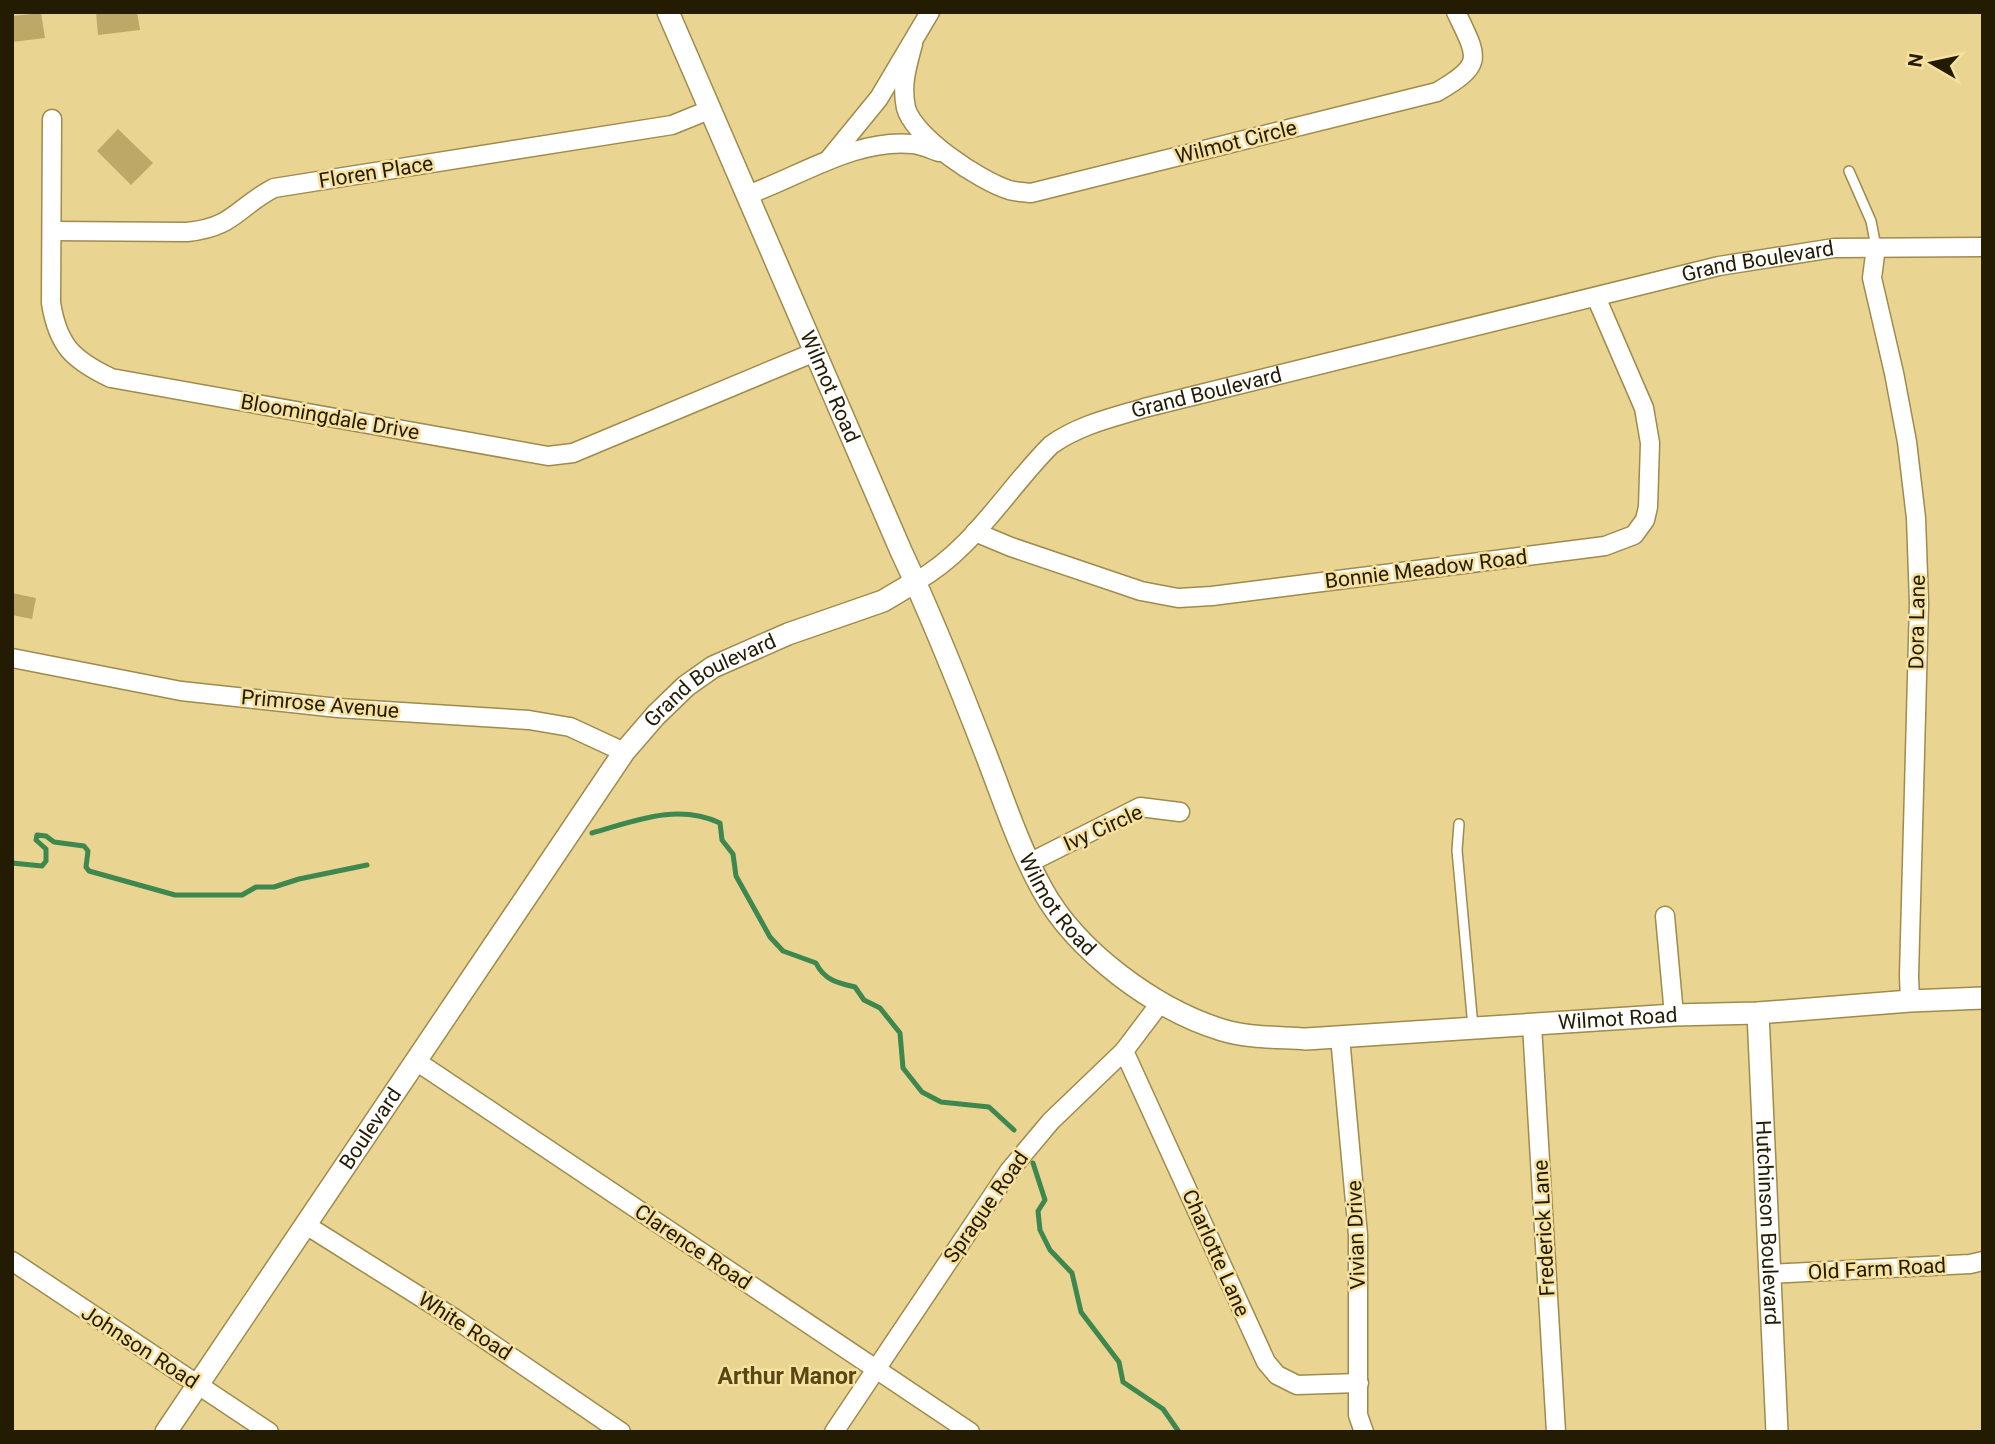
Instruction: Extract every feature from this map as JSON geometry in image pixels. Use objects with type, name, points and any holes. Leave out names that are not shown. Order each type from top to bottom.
[{"type":"street","name":"Wilmot Road","points":[[668,12],[915,582],[930,611],[1029,863],[1053,906],[1076,936],[1111,968],[1161,1002],[1200,1021],[1240,1034],[1306,1039],[1674,1014],[1758,1013],[1983,998]]},
{"type":"street","name":"Wilmot Circle","points":[[828,161],[879,98],[930,12]]},
{"type":"street","name":"Wilmot Circle","points":[[913,44],[904,78],[906,107],[918,129],[944,153],[1007,190],[1031,192],[1437,92],[1464,76],[1472,62],[1474,53],[1456,12]]},
{"type":"street","name":"Floren Place","points":[[51,231],[207,230],[232,220],[274,188],[672,125],[709,110]]},
{"type":"street","name":"Bloomingdale Drive","points":[[52,119],[51,303],[60,338],[69,352],[111,379],[548,456],[573,453],[815,352]]},
{"type":"street","name":"Wilmot Circle","points":[[747,195],[828,161],[868,148],[898,143],[916,144],[944,153]]},
{"type":"street","name":"Dora Lane","points":[[1876,247],[1872,278],[1909,456],[1916,518],[1919,603],[1910,1001]]},
{"type":"street","name":"Grand Boulevard","points":[[574,826],[624,752],[686,685],[713,667],[788,634],[883,601],[936,571],[975,532],[1051,445],[1081,427],[1144,408],[1719,266],[1834,248],[1983,247]]},
{"type":"street","name":"Bonnie Meadow Road","points":[[975,532],[1141,591],[1178,598],[1605,547],[1626,540],[1640,527],[1648,508],[1650,443],[1644,408],[1595,297]]},
{"type":"street","name":"Primrose Avenue","points":[[12,658],[181,691],[338,708],[529,720],[570,727],[624,752]]},
{"type":"street","name":"Ivy Circle","points":[[1029,863],[1140,807],[1180,812]]},
{"type":"street","name":"Boulevard","points":[[166,1432],[574,826]]},
{"type":"street","points":[[1665,916],[1674,1014]]},
{"type":"street","name":"Sprague Road","points":[[834,1432],[1009,1171],[1051,1121],[1124,1051],[1161,1002]]},
{"type":"street","name":"Hutchinson Boulevard","points":[[1758,1013],[1776,1432]]},
{"type":"street","name":"Frederick Lane","points":[[1532,1025],[1556,1432]]},
{"type":"street","name":"Vivian Drive","points":[[1340,1037],[1358,1235],[1358,1415],[1364,1432]]},
{"type":"street","name":"Charlotte Lane","points":[[1124,1051],[1266,1362],[1277,1375],[1297,1385],[1359,1383]]},
{"type":"street","name":"Clarence Road","points":[[416,1061],[970,1432]]},
{"type":"street","name":"White Road","points":[[306,1224],[454,1318],[621,1432]]},
{"type":"street","name":"Johnson Road","points":[[12,1261],[269,1432]]},
{"type":"street","name":"Old Farm Road","points":[[1770,1274],[1970,1264],[1983,1261]]},
{"type":"lane","points":[[1849,171],[1871,221],[1876,247]]},
{"type":"lane","points":[[1459,824],[1457,850],[1474,1029]]},
{"type":"building","points":[[96,12],[137,12],[140,30],[98,35]]},
{"type":"building","points":[[41,13],[45,38],[12,42],[12,16]]},
{"type":"building","points":[[118,129],[153,163],[131,185],[97,151]]},
{"type":"building","points":[[12,593],[36,598],[32,619],[12,615]]},
{"type":"waterway","points":[[592,833],[640,819],[672,814],[688,814],[720,823],[722,840],[733,854],[736,876],[770,937],[783,951],[816,963],[827,977],[855,987],[864,1000],[880,1008],[900,1033],[903,1068],[922,1092],[941,1102],[989,1107],[1014,1130]]},
{"type":"waterway","points":[[12,863],[42,866],[46,861],[46,849],[36,840],[37,835],[46,836],[54,842],[84,846],[88,851],[86,867],[89,871],[175,895],[242,895],[256,887],[274,887],[367,865]]},
{"type":"waterway","points":[[1033,1163],[1045,1200],[1038,1211],[1040,1230],[1050,1250],[1072,1273],[1081,1312],[1119,1362],[1123,1382],[1163,1409],[1179,1432]]},
{"type":"district","name":"Arthur Manor","points":[[787,1376]]}]
